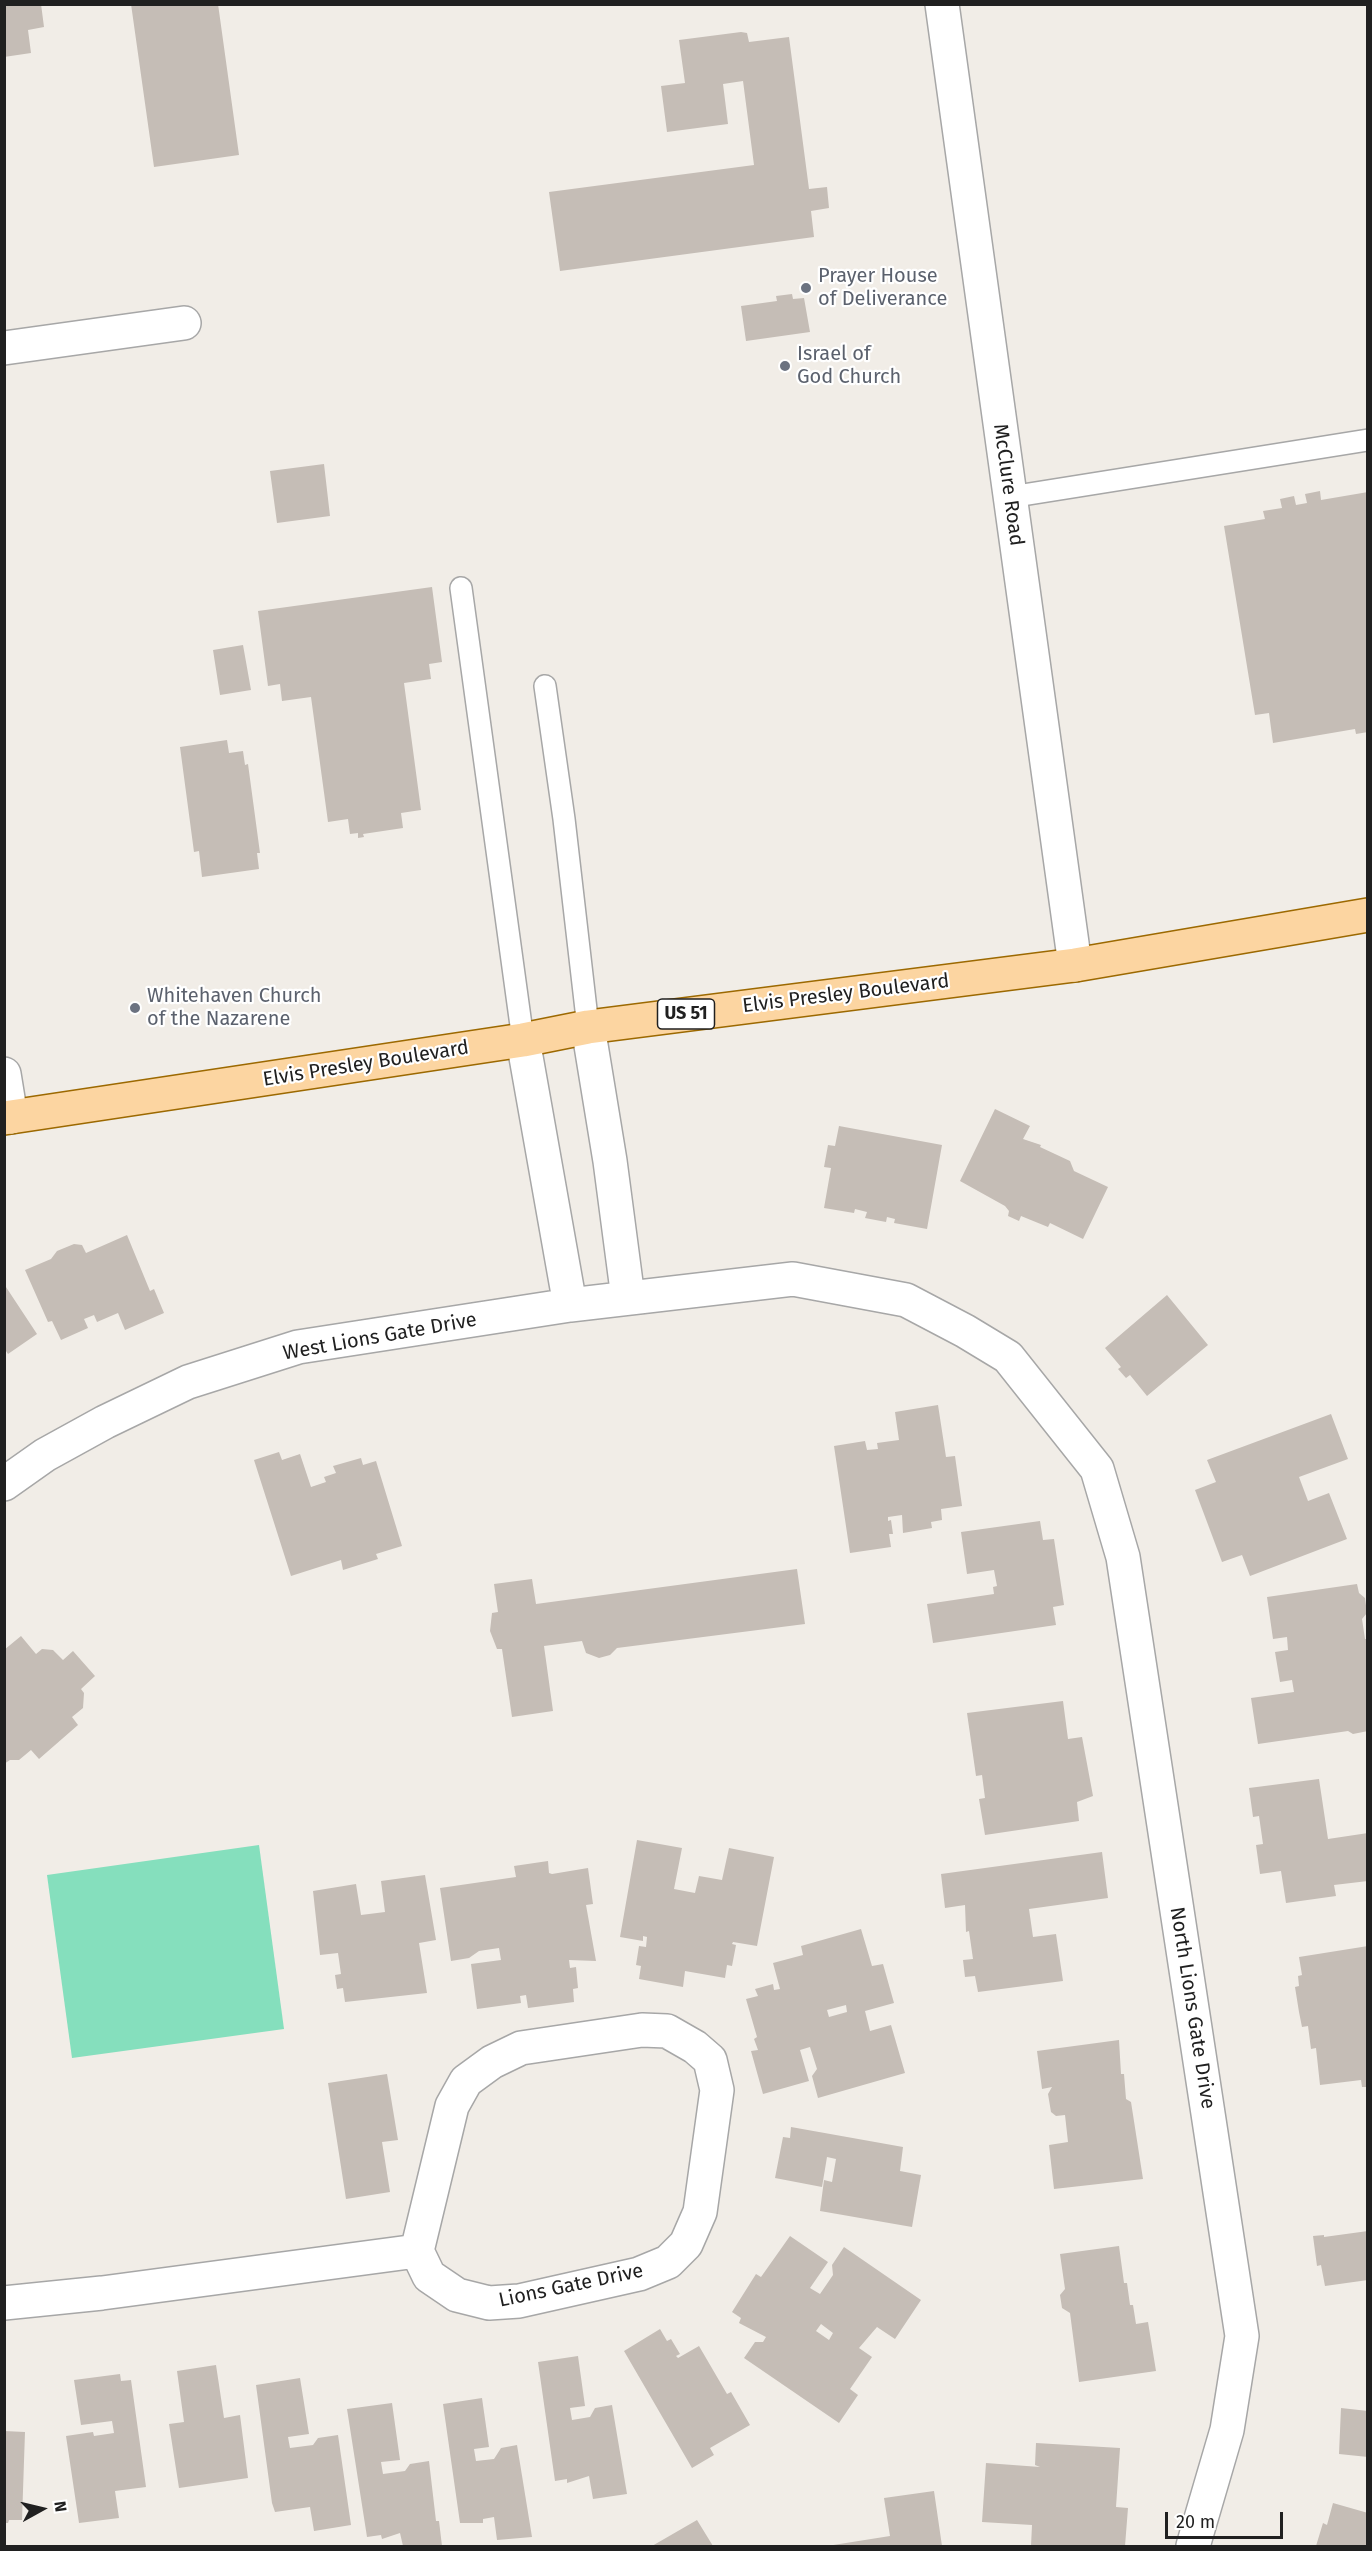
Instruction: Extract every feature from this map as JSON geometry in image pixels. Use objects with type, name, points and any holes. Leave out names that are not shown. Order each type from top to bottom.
[{"type":"main road","name":"Elvis Presley Boulevard","points":[[8,1117],[523,1040],[588,1027],[1075,964],[1368,915]]},
{"type":"street","name":"McClure Road","points":[[942,4],[1075,964]]},
{"type":"street","points":[[4,348],[184,323]]},
{"type":"street","points":[[588,1027],[610,1161],[628,1298]]},
{"type":"street","points":[[523,1040],[570,1305]]},
{"type":"street","points":[[4,1074],[8,1117]]},
{"type":"street","name":"West Lions Gate Drive","points":[[4,1484],[45,1455],[95,1427],[188,1382],[298,1347],[570,1305],[793,1279],[906,1300],[1008,1357],[1097,1469]]},
{"type":"street","name":"North Lions Gate Drive","points":[[1097,1469],[1123,1557],[1242,2336],[1227,2430],[1193,2547]]},
{"type":"street","name":"Lions Gate Drive","points":[[642,2030],[667,2031],[695,2047],[710,2060],[717,2090],[700,2212],[686,2244],[668,2262],[639,2274],[574,2289],[519,2301],[489,2303],[457,2295],[447,2289],[429,2276],[417,2251],[452,2106],[466,2081],[492,2061],[521,2048],[642,2030]]},
{"type":"street","points":[[4,2303],[102,2293],[417,2251]]},
{"type":"lane","points":[[1010,497],[1368,440]]},
{"type":"lane","points":[[461,588],[523,1040]]},
{"type":"lane","points":[[545,687],[564,819],[588,1027]]},
{"type":"green space","points":[[259,1845],[284,2029],[72,2058],[47,1875]]},
{"type":"building","points":[[4,4],[41,4],[44,27],[28,30],[31,53],[4,57]]},
{"type":"building","points":[[131,4],[218,4],[239,155],[154,167]]},
{"type":"building","points":[[747,33],[749,42],[789,37],[809,189],[827,187],[829,208],[811,211],[814,237],[560,271],[549,192],[754,165],[743,81],[723,84],[728,124],[667,132],[661,86],[685,83],[679,40]]},
{"type":"building","points":[[792,294],[793,299],[804,298],[810,332],[746,341],[741,306],[777,301],[776,296]]},
{"type":"building","points":[[324,464],[330,516],[277,523],[270,471]]},
{"type":"building","points":[[1320,491],[1321,500],[1368,492],[1368,732],[1356,734],[1355,729],[1273,743],[1269,713],[1255,715],[1224,526],[1265,519],[1263,511],[1282,508],[1280,499],[1294,496],[1296,505],[1307,503],[1305,494]]},
{"type":"building","points":[[432,587],[442,662],[429,664],[431,679],[404,683],[421,810],[401,813],[403,828],[363,834],[364,837],[358,838],[358,833],[350,834],[348,819],[328,822],[311,697],[282,701],[280,684],[268,686],[258,611]]},
{"type":"building","points":[[243,645],[251,690],[220,695],[213,650]]},
{"type":"building","points":[[227,740],[229,753],[243,751],[245,765],[248,764],[260,853],[257,853],[259,869],[202,877],[199,851],[194,852],[180,747]]},
{"type":"building","points":[[995,1109],[1030,1126],[1023,1139],[1041,1145],[1040,1147],[1070,1161],[1074,1171],[1108,1187],[1083,1239],[1050,1223],[1048,1227],[1021,1216],[1019,1221],[1008,1216],[1009,1211],[1005,1206],[960,1181]]},
{"type":"building","points":[[839,1126],[942,1145],[927,1229],[894,1223],[895,1219],[887,1217],[886,1222],[865,1218],[867,1212],[855,1209],[854,1213],[824,1208],[831,1168],[824,1167],[828,1145],[835,1146]]},
{"type":"building","points":[[127,1235],[150,1291],[154,1289],[164,1313],[125,1330],[118,1313],[97,1322],[94,1315],[84,1319],[88,1328],[61,1340],[52,1321],[48,1322],[25,1270],[51,1259],[57,1251],[74,1244],[82,1245],[86,1253]]},
{"type":"building","points":[[4,1284],[37,1334],[8,1354],[4,1348]]},
{"type":"building","points":[[1167,1295],[1208,1345],[1147,1396],[1130,1375],[1126,1378],[1118,1369],[1121,1367],[1105,1348]]},
{"type":"building","points":[[938,1405],[946,1457],[955,1456],[962,1506],[941,1509],[942,1520],[931,1522],[932,1528],[903,1533],[902,1515],[888,1517],[888,1521],[891,1520],[893,1534],[889,1534],[891,1547],[850,1553],[834,1446],[865,1441],[867,1450],[878,1449],[877,1443],[899,1440],[895,1412]]},
{"type":"building","points":[[1331,1414],[1348,1459],[1299,1477],[1308,1501],[1329,1493],[1347,1539],[1250,1576],[1242,1555],[1222,1562],[1195,1490],[1216,1482],[1207,1460]]},
{"type":"building","points":[[279,1452],[282,1460],[300,1454],[311,1487],[326,1482],[324,1477],[336,1473],[333,1466],[361,1458],[363,1465],[376,1461],[402,1546],[376,1554],[378,1559],[343,1570],[341,1560],[291,1576],[254,1460]]},
{"type":"building","points":[[1040,1521],[1043,1540],[1054,1539],[1064,1605],[1053,1607],[1056,1625],[933,1643],[927,1604],[994,1594],[993,1587],[997,1586],[994,1570],[967,1574],[961,1532]]},
{"type":"building","points":[[797,1569],[805,1624],[617,1648],[610,1655],[599,1658],[586,1653],[582,1641],[544,1646],[553,1711],[512,1717],[502,1649],[497,1649],[490,1631],[492,1613],[498,1612],[494,1584],[532,1579],[536,1604]]},
{"type":"building","points":[[1357,1584],[1359,1593],[1365,1598],[1367,1613],[1362,1619],[1365,1639],[1368,1639],[1368,1731],[1353,1734],[1348,1731],[1258,1744],[1251,1698],[1294,1692],[1292,1680],[1280,1682],[1275,1652],[1288,1650],[1287,1637],[1273,1639],[1267,1597]]},
{"type":"building","points":[[21,1636],[36,1654],[42,1649],[53,1650],[63,1660],[73,1651],[95,1676],[81,1689],[84,1693],[83,1708],[72,1717],[78,1725],[39,1759],[31,1750],[19,1760],[10,1760],[4,1764],[4,1650]]},
{"type":"building","points":[[1063,1701],[1068,1739],[1082,1737],[1093,1796],[1077,1802],[1079,1821],[985,1835],[979,1799],[985,1798],[982,1775],[976,1776],[967,1713]]},
{"type":"building","points":[[1319,1779],[1328,1839],[1368,1833],[1368,1881],[1334,1885],[1336,1896],[1286,1903],[1281,1871],[1260,1874],[1256,1845],[1263,1844],[1259,1816],[1253,1817],[1249,1788]]},
{"type":"building","points":[[637,1840],[682,1848],[674,1889],[695,1893],[699,1876],[722,1880],[729,1848],[774,1857],[757,1946],[733,1942],[732,1944],[736,1945],[732,1966],[727,1965],[725,1978],[685,1971],[683,1987],[639,1979],[641,1966],[636,1965],[639,1946],[646,1947],[647,1937],[643,1936],[643,1941],[620,1937]]},
{"type":"building","points":[[1102,1852],[1108,1898],[1029,1909],[1033,1937],[1056,1934],[1063,1981],[978,1992],[975,1976],[965,1977],[963,1960],[973,1959],[969,1931],[966,1932],[965,1905],[945,1908],[941,1874]]},
{"type":"building","points":[[548,1861],[549,1873],[552,1874],[588,1868],[593,1904],[586,1905],[596,1961],[569,1960],[570,1968],[576,1967],[578,1988],[573,1989],[574,2002],[528,2008],[526,1995],[520,1996],[521,2003],[477,2009],[471,1964],[501,1960],[499,1948],[479,1951],[469,1958],[451,1961],[440,1888],[516,1877],[514,1866]]},
{"type":"building","points":[[425,1875],[436,1940],[419,1943],[427,1993],[345,2002],[343,1988],[337,1989],[335,1975],[341,1974],[338,1953],[320,1955],[313,1891],[356,1884],[361,1915],[385,1912],[381,1881]]},
{"type":"building","points":[[861,1929],[872,1966],[883,1964],[894,2003],[865,2011],[870,2031],[891,2025],[905,2073],[818,2098],[812,2076],[817,2069],[810,2047],[800,2050],[809,2081],[763,2094],[751,2051],[758,2050],[754,2039],[757,2037],[746,1999],[758,1996],[755,1989],[773,1984],[774,1990],[780,1989],[773,1963],[803,1955],[801,1946]],"holes":[[[846,2005],[847,2012],[829,2017],[827,2010]]]},
{"type":"building","points":[[1368,1946],[1368,2087],[1362,2087],[1361,2080],[1320,2085],[1316,2048],[1311,2049],[1308,2026],[1302,2027],[1299,2012],[1295,1987],[1299,1986],[1298,1976],[1302,1975],[1299,1957]]},
{"type":"building","points":[[1119,2040],[1121,2074],[1124,2074],[1126,2099],[1131,2102],[1143,2179],[1054,2189],[1049,2145],[1068,2142],[1065,2115],[1056,2116],[1051,2112],[1048,2094],[1052,2087],[1042,2089],[1037,2051]]},
{"type":"building","points":[[387,2074],[398,2140],[382,2142],[390,2192],[346,2199],[328,2083]]},
{"type":"building","points":[[791,2127],[903,2147],[900,2171],[921,2175],[912,2227],[820,2211],[824,2180],[832,2182],[836,2159],[827,2157],[822,2187],[775,2178],[783,2137],[790,2138]]},
{"type":"building","points":[[1368,2231],[1368,2280],[1325,2286],[1321,2265],[1317,2266],[1313,2236],[1324,2235],[1324,2237]]},
{"type":"building","points":[[790,2236],[828,2262],[810,2288],[820,2294],[833,2275],[832,2265],[844,2247],[921,2300],[895,2339],[877,2327],[859,2348],[872,2357],[850,2389],[858,2395],[839,2423],[744,2358],[755,2342],[763,2342],[766,2337],[739,2323],[741,2318],[732,2312],[756,2274],[761,2277]],"holes":[[[821,2324],[833,2333],[829,2340],[816,2331]]]},
{"type":"building","points":[[1119,2246],[1124,2283],[1127,2283],[1136,2324],[1148,2322],[1156,2371],[1079,2382],[1070,2313],[1062,2308],[1060,2295],[1065,2289],[1060,2254]]},
{"type":"building","points":[[660,2329],[667,2341],[671,2339],[680,2354],[676,2356],[678,2358],[699,2346],[727,2394],[731,2392],[750,2425],[710,2448],[714,2455],[692,2468],[624,2351]]},
{"type":"building","points":[[578,2356],[585,2406],[570,2408],[572,2420],[590,2417],[595,2408],[612,2405],[627,2494],[593,2499],[589,2476],[567,2483],[567,2479],[555,2481],[538,2362]]},
{"type":"building","points":[[216,2365],[224,2418],[240,2415],[248,2478],[179,2488],[169,2424],[184,2422],[177,2371]]},
{"type":"building","points":[[120,2374],[121,2381],[131,2380],[146,2487],[115,2491],[119,2518],[79,2523],[66,2436],[93,2432],[94,2436],[114,2433],[112,2421],[81,2425],[74,2380]]},
{"type":"building","points":[[300,2378],[309,2434],[288,2437],[290,2448],[313,2445],[318,2438],[338,2435],[351,2525],[314,2531],[310,2507],[275,2512],[256,2385]]},
{"type":"building","points":[[482,2398],[489,2447],[474,2449],[476,2461],[494,2459],[501,2448],[517,2445],[532,2537],[497,2540],[494,2517],[483,2519],[483,2523],[460,2523],[443,2404]]},
{"type":"building","points":[[392,2403],[400,2460],[381,2462],[383,2474],[405,2471],[410,2464],[429,2461],[436,2521],[439,2521],[442,2546],[403,2546],[400,2533],[382,2539],[381,2535],[367,2537],[347,2409]]},
{"type":"building","points":[[1341,2408],[1368,2411],[1368,2457],[1339,2454]]},
{"type":"building","points":[[4,2431],[25,2432],[22,2520],[9,2520],[8,2523],[4,2523]]},
{"type":"building","points":[[1036,2443],[1120,2448],[1116,2507],[1128,2508],[1125,2546],[1031,2546],[1032,2525],[982,2522],[986,2463],[1040,2467],[1035,2465]]},
{"type":"building","points":[[934,2491],[942,2546],[827,2546],[890,2536],[884,2498]]},
{"type":"building","points":[[1333,2503],[1368,2513],[1368,2546],[1316,2546],[1323,2523],[1327,2525]]},
{"type":"building","points":[[697,2520],[713,2546],[652,2546]]},
{"type":"place","name":"Prayer House of Deliverance","points":[[806,288]]},
{"type":"place","name":"Israel of God Church","points":[[785,366]]},
{"type":"place","name":"Whitehaven Church of the Nazarene","points":[[135,1008]]}]
